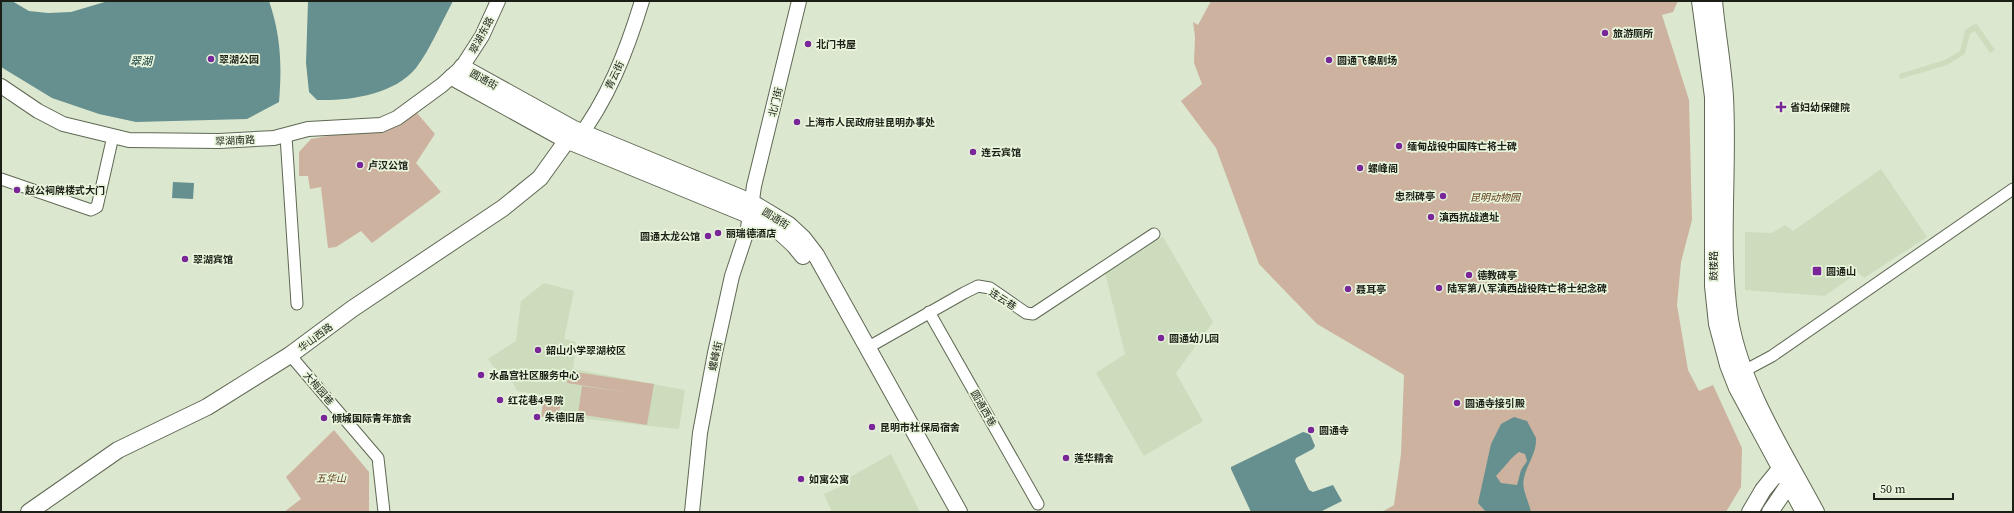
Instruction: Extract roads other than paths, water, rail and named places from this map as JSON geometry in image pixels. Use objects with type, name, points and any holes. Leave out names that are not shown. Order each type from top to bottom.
[{"type":"main road","name":"鼓楼路","points":[[1700,1],[1713,97],[1712,286],[1717,324],[1728,365],[1737,388],[1786,468],[1816,512]]},
{"type":"main road","name":"鼓楼路","points":[[1714,1],[1725,96],[1726,283],[1731,321],[1744,371],[1755,400],[1786,468]]},
{"type":"main road","name":"圆通街","points":[[457,72],[574,136],[789,225],[803,238],[820,262],[863,351],[946,512]]},
{"type":"main road","name":"华山西路","points":[[42,512],[123,456],[155,443],[211,415],[293,359],[352,309],[514,199],[540,178],[574,136]]},
{"type":"main road","name":"圆通街","points":[[863,351],[958,512]]},
{"type":"main road","name":"华山西路","points":[[29,512],[118,450],[207,407],[293,359]]},
{"type":"main road","points":[[1786,468],[1789,484],[1804,512]]},
{"type":"main road","points":[[1750,512],[1763,490],[1786,468]]},
{"type":"main road","points":[[1770,512],[1789,484]]},
{"type":"street","name":"翠湖东路","points":[[457,72],[482,36],[498,1]]},
{"type":"street","name":"青云街","points":[[574,136],[601,89],[618,53],[636,1]]},
{"type":"street","name":"青云街","points":[[574,136],[607,91],[624,55],[642,1]]},
{"type":"street","name":"北门街","points":[[751,209],[799,1]]},
{"type":"street","name":"翠湖南路","points":[[1,86],[38,111],[63,124],[141,141],[218,141],[286,136],[308,130],[381,125],[388,123],[457,72]]},
{"type":"street","points":[[1,179],[91,210],[97,207],[113,136]]},
{"type":"street","points":[[286,136],[297,304]]},
{"type":"street","points":[[1744,371],[1772,356],[2013,189]]},
{"type":"street","name":"螺峰街","points":[[692,512],[700,433],[715,353],[732,276],[751,209]]},
{"type":"street","name":"连云巷","points":[[863,351],[978,286],[990,288],[1026,314],[1033,314],[1154,234]]},
{"type":"street","name":"圆通西巷","points":[[930,312],[1038,504]]},
{"type":"street","name":"大梅园巷","points":[[293,359],[378,458],[384,512]]},
{"type":"water","name":"翠湖","points":[[1,1],[12,1],[29,11],[48,13],[71,12],[108,1],[269,1],[276,26],[280,51],[279,102],[247,119],[136,122],[99,114],[52,98],[1,67]]},
{"type":"water","points":[[308,1],[453,1],[426,52],[416,68],[407,77],[396,85],[370,94],[342,99],[317,100],[309,92],[306,63]]},
{"type":"water","points":[[173,182],[194,183],[193,199],[172,198]]},
{"type":"water","points":[[1514,417],[1527,421],[1536,438],[1535,449],[1523,482],[1524,491],[1531,512],[1486,512],[1478,503],[1491,444],[1501,424]],"holes":[[[1519,452],[1525,454],[1527,461],[1521,470],[1517,485],[1501,483],[1496,476],[1516,454]]]},
{"type":"water","points":[[1303,432],[1310,434],[1315,446],[1313,449],[1296,458],[1295,461],[1309,490],[1313,492],[1333,485],[1342,501],[1320,512],[1251,512],[1231,467]]},
{"type":"place","name":"旅游厕所","points":[[1605,33]]},
{"type":"place","name":"北门书屋","points":[[808,44]]},
{"type":"place","name":"翠湖公园","points":[[211,59]]},
{"type":"place","name":"圆通飞象剧场","points":[[1329,60]]},
{"type":"place","name":"省妇幼保健院","points":[[1781,107]]},
{"type":"place","name":"上海市人民政府驻昆明办事处","points":[[797,122]]},
{"type":"place","name":"缅甸战役中国阵亡将士碑","points":[[1399,146]]},
{"type":"place","name":"连云宾馆","points":[[973,152]]},
{"type":"place","name":"卢汉公馆","points":[[360,165]]},
{"type":"place","name":"螺峰阁","points":[[1360,168]]},
{"type":"place","name":"赵公祠牌楼式大门","points":[[17,190]]},
{"type":"place","name":"忠烈碑亭","points":[[1443,196]]},
{"type":"place","name":"滇西抗战遗址","points":[[1431,217]]},
{"type":"place","name":"丽瑞德酒店","points":[[718,233]]},
{"type":"place","name":"圆通太龙公馆","points":[[708,236]]},
{"type":"place","name":"翠湖宾馆","points":[[185,259]]},
{"type":"place","name":"圆通山","points":[[1817,271]]},
{"type":"place","name":"德教碑亭","points":[[1469,275]]},
{"type":"place","name":"陆军第八军滇西战役阵亡将士纪念碑","points":[[1439,288]]},
{"type":"place","name":"聂耳亭","points":[[1348,289]]},
{"type":"place","name":"圆通幼儿园","points":[[1161,338]]},
{"type":"place","name":"韶山小学翠湖校区","points":[[538,350]]},
{"type":"place","name":"水晶宫社区服务中心","points":[[481,375]]},
{"type":"place","name":"红花巷4号院","points":[[500,400]]},
{"type":"place","name":"圆通寺接引殿","points":[[1457,403]]},
{"type":"place","name":"朱德旧居","points":[[537,417]]},
{"type":"place","name":"倾城国际青年旅舍","points":[[324,418]]},
{"type":"place","name":"昆明市社保局宿舍","points":[[872,427]]},
{"type":"place","name":"圆通寺","points":[[1311,430]]},
{"type":"place","name":"莲华精舍","points":[[1066,458]]},
{"type":"place","name":"如寓公寓","points":[[801,479]]},
{"type":"park label","name":"昆明动物园","points":[[1495,197]]},
{"type":"park label","name":"五华山","points":[[331,478]]}]
